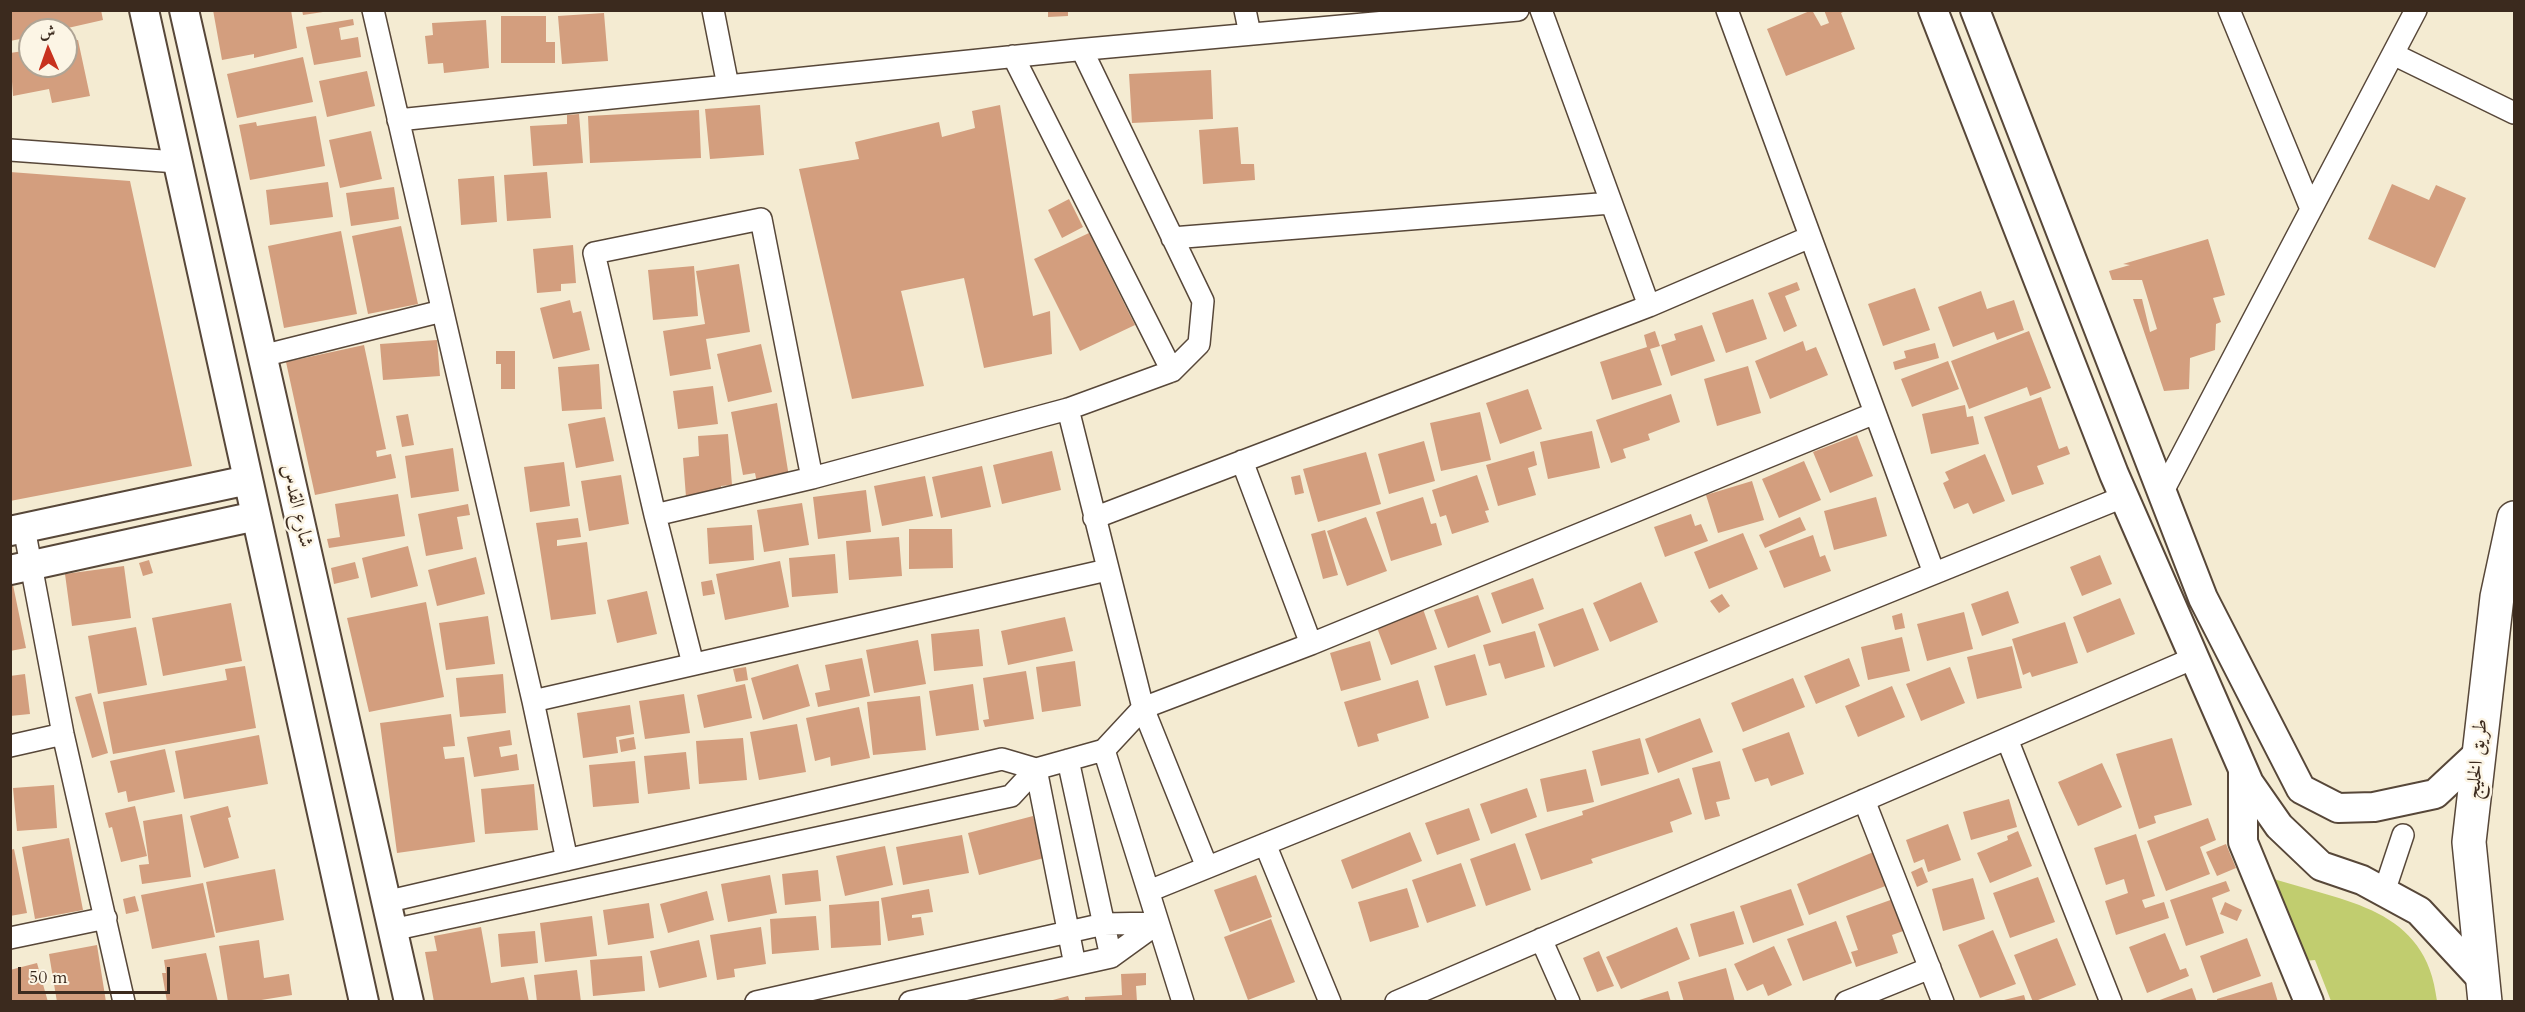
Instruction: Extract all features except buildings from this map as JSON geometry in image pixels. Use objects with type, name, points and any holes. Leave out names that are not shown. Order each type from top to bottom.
[{"type":"main road","name":"طريق الخليج","points":[[2484,991],[2469,842],[2497,597],[2514,518]]},
{"type":"street","points":[[144,10],[364,1002]]},
{"type":"street","name":"شارع القدس","points":[[184,10],[385,902],[410,1002]]},
{"type":"street","points":[[373,10],[533,701],[567,860]]},
{"type":"street","points":[[713,10],[728,86]]},
{"type":"street","points":[[1245,10],[1250,34]]},
{"type":"street","points":[[398,120],[1013,56],[1518,10]]},
{"type":"street","points":[[1541,10],[1648,306]]},
{"type":"street","points":[[1727,10],[1935,573]]},
{"type":"street","points":[[1933,10],[2123,497],[2249,783],[2279,826],[2321,866],[2384,892],[2419,911],[2484,991]]},
{"type":"street","points":[[1975,10],[2203,598],[2301,789],[2338,808],[2374,807],[2435,794],[2479,753]]},
{"type":"street","points":[[2229,10],[2311,209]]},
{"type":"street","points":[[2162,493],[2416,10]]},
{"type":"street","points":[[655,514],[812,478],[1068,409],[1172,370],[1199,344],[1203,301],[1082,50]]},
{"type":"street","points":[[2393,54],[2514,113]]},
{"type":"street","points":[[1013,56],[1172,370]]},
{"type":"street","points":[[10,150],[177,162]]},
{"type":"street","points":[[1172,238],[1611,203]]},
{"type":"street","points":[[693,664],[655,514],[594,253],[761,219],[812,478]]},
{"type":"street","points":[[1094,518],[1648,306],[1810,237]]},
{"type":"street","points":[[262,356],[442,311]]},
{"type":"street","points":[[1068,409],[1143,708],[1207,867]]},
{"type":"street","points":[[392,930],[1011,796],[1036,769],[1104,750],[1143,708],[1311,644],[1875,413]]},
{"type":"street","points":[[1242,461],[1311,644]]},
{"type":"street","points":[[124,1002],[63,734],[21,567],[17,530],[248,480]]},
{"type":"street","points":[[1149,891],[2123,497]]},
{"type":"street","points":[[21,567],[256,516]]},
{"type":"street","points":[[533,701],[1107,570]]},
{"type":"street","points":[[1395,1002],[2194,658]]},
{"type":"street","points":[[10,746],[63,734]]},
{"type":"street","points":[[2007,739],[2111,1002]]},
{"type":"street","points":[[1104,750],[1183,1002]]},
{"type":"street","points":[[385,902],[1002,759],[1036,769]]},
{"type":"street","points":[[1068,760],[1111,957]]},
{"type":"street","points":[[2243,768],[2243,842],[2309,1002]]},
{"type":"street","points":[[1036,769],[1075,965]]},
{"type":"street","points":[[1864,800],[1942,1002]]},
{"type":"street","points":[[2384,892],[2403,835]]},
{"type":"street","points":[[1265,844],[1330,1002]]},
{"type":"street","points":[[10,938],[106,918]]},
{"type":"street","points":[[756,1002],[1104,924],[1158,922]]},
{"type":"street","points":[[910,1002],[1111,957],[1158,922]]},
{"type":"street","points":[[1541,939],[1569,1002]]},
{"type":"street","points":[[1846,1002],[1930,968]]},
{"type":"green space","points":[[2271,878],[2353,903],[2378,913],[2399,927],[2417,945],[2430,970],[2437,1001],[2331,1001],[2315,960],[2304,961]]}]
